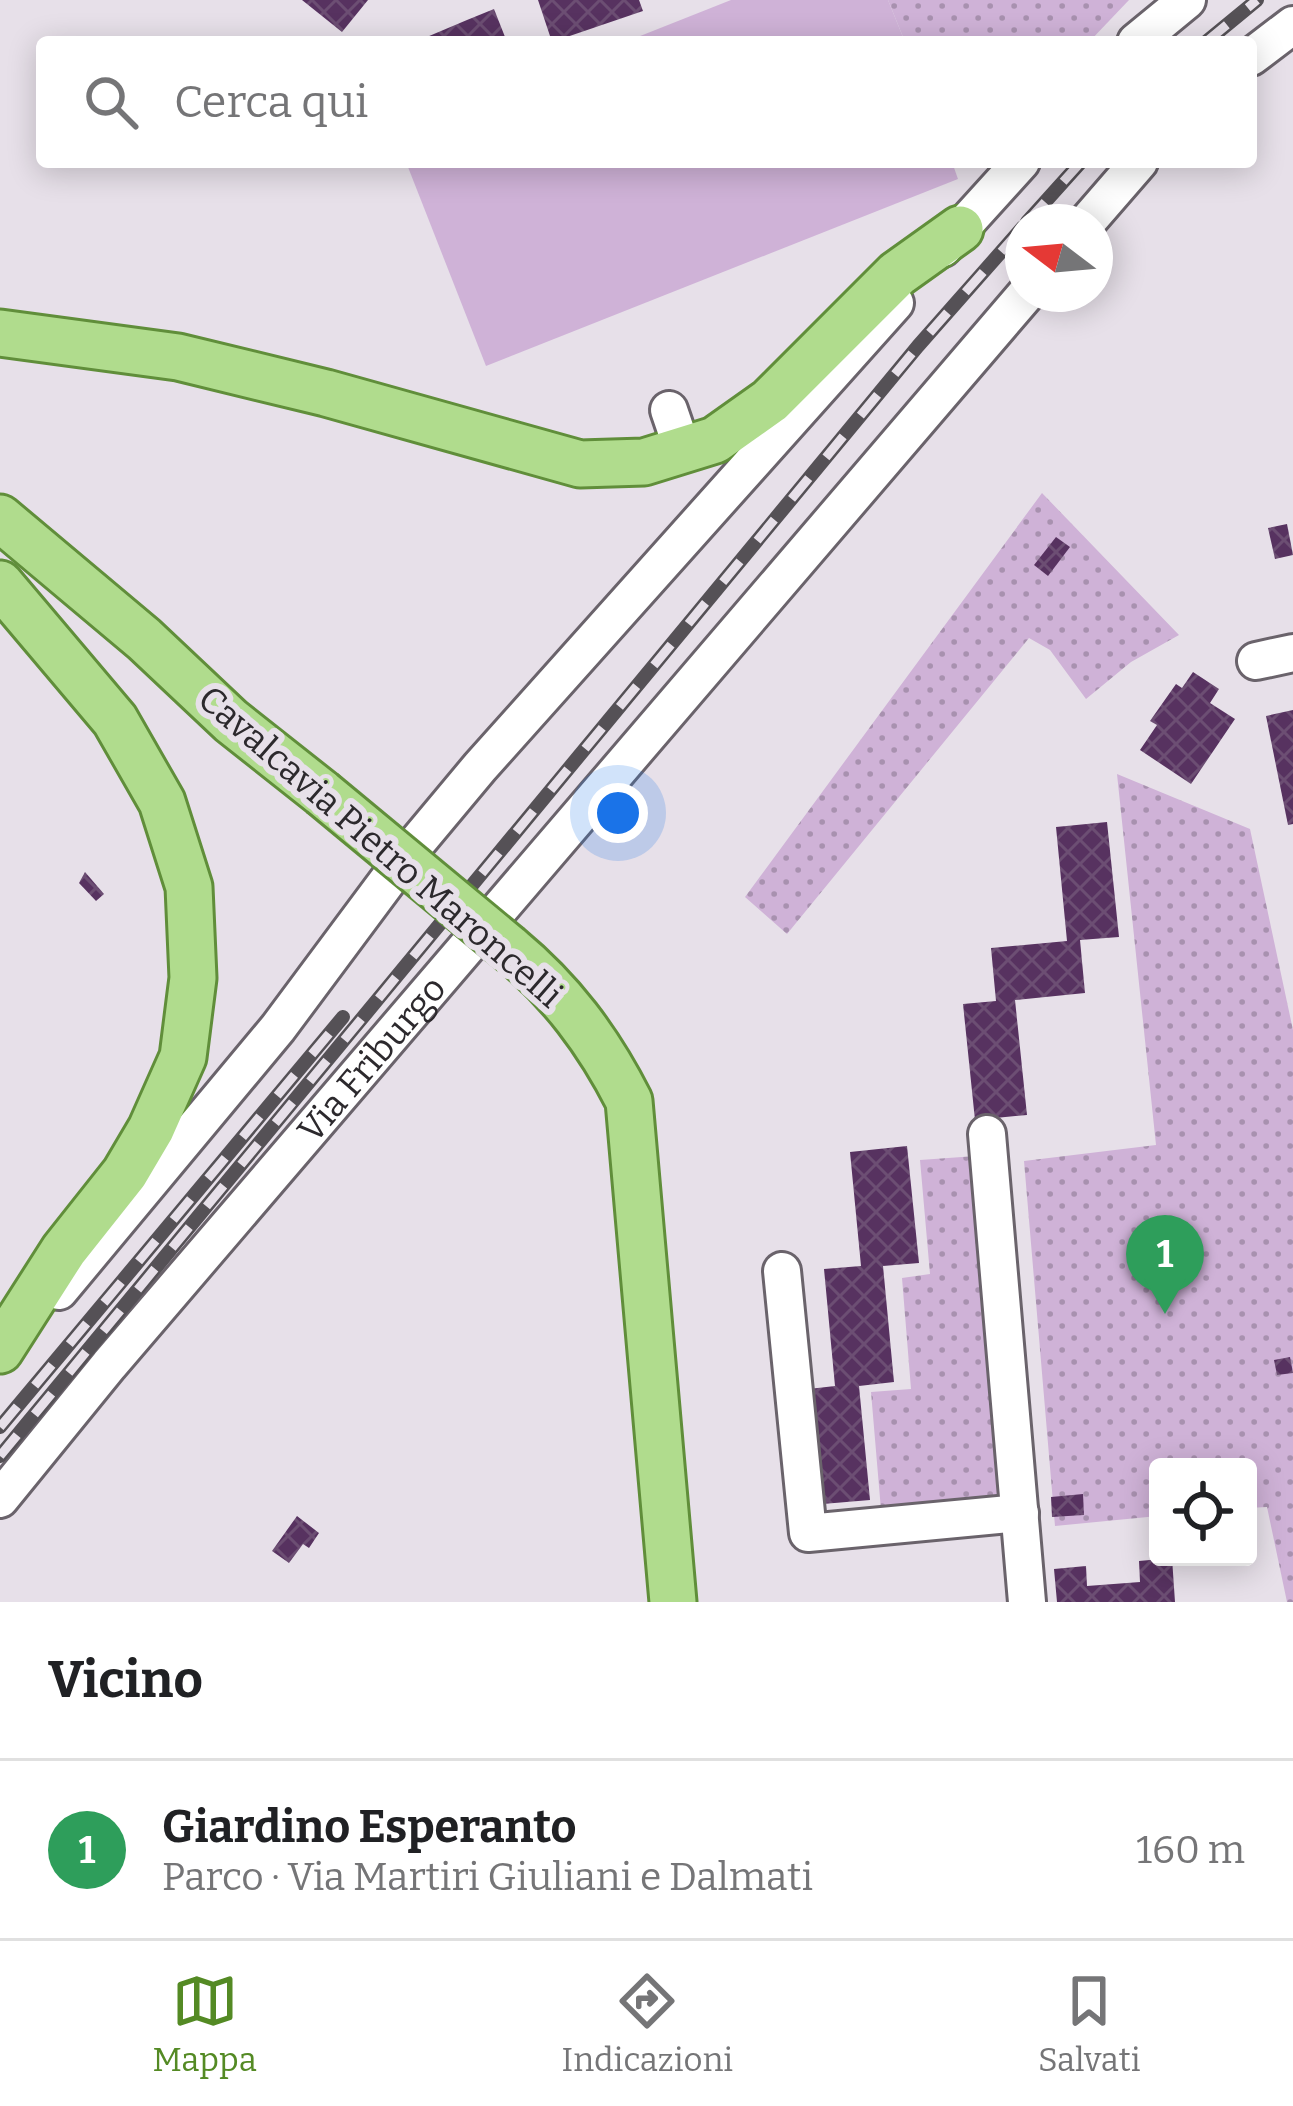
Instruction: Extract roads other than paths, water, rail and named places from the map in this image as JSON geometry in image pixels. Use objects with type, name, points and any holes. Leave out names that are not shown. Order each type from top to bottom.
[{"type":"main road","points":[[0,333],[178,357],[580,464],[644,462],[676,430],[715,440],[770,401],[897,274],[960,229]]},
{"type":"main road","name":"Cavalcavia Pietro Maroncelli","points":[[0,518],[144,639],[231,721],[543,976],[605,1054],[629,1101],[673,1602]]},
{"type":"main road","points":[[0,584],[116,720],[162,802],[189,887],[193,978],[183,1057],[151,1129],[0,1350]]},
{"type":"street","points":[[1143,36],[1187,0]]},
{"type":"street","points":[[1257,52],[1293,25]]},
{"type":"street","points":[[0,1360],[278,1028],[409,852],[466,784],[1016,168]]},
{"type":"street","points":[[1103,204],[1134,168]]},
{"type":"street","name":"Via Friburgo","points":[[0,1499],[109,1365],[1011,312]]},
{"type":"street","points":[[1256,661],[1293,653]]},
{"type":"street","points":[[987,1134],[1028,1602]]},
{"type":"street","points":[[782,1271],[808,1533],[1020,1513]]},
{"type":"railway","points":[[1213,36],[1257,0]]},
{"type":"railway","points":[[1043,204],[1076,168]]},
{"type":"railway","points":[[0,1456],[918,346],[1005,247]]},
{"type":"railway","points":[[0,1427],[343,1017]]},
{"type":"place","name":"Giardino Esperanto","points":[[1165,1314]]}]
